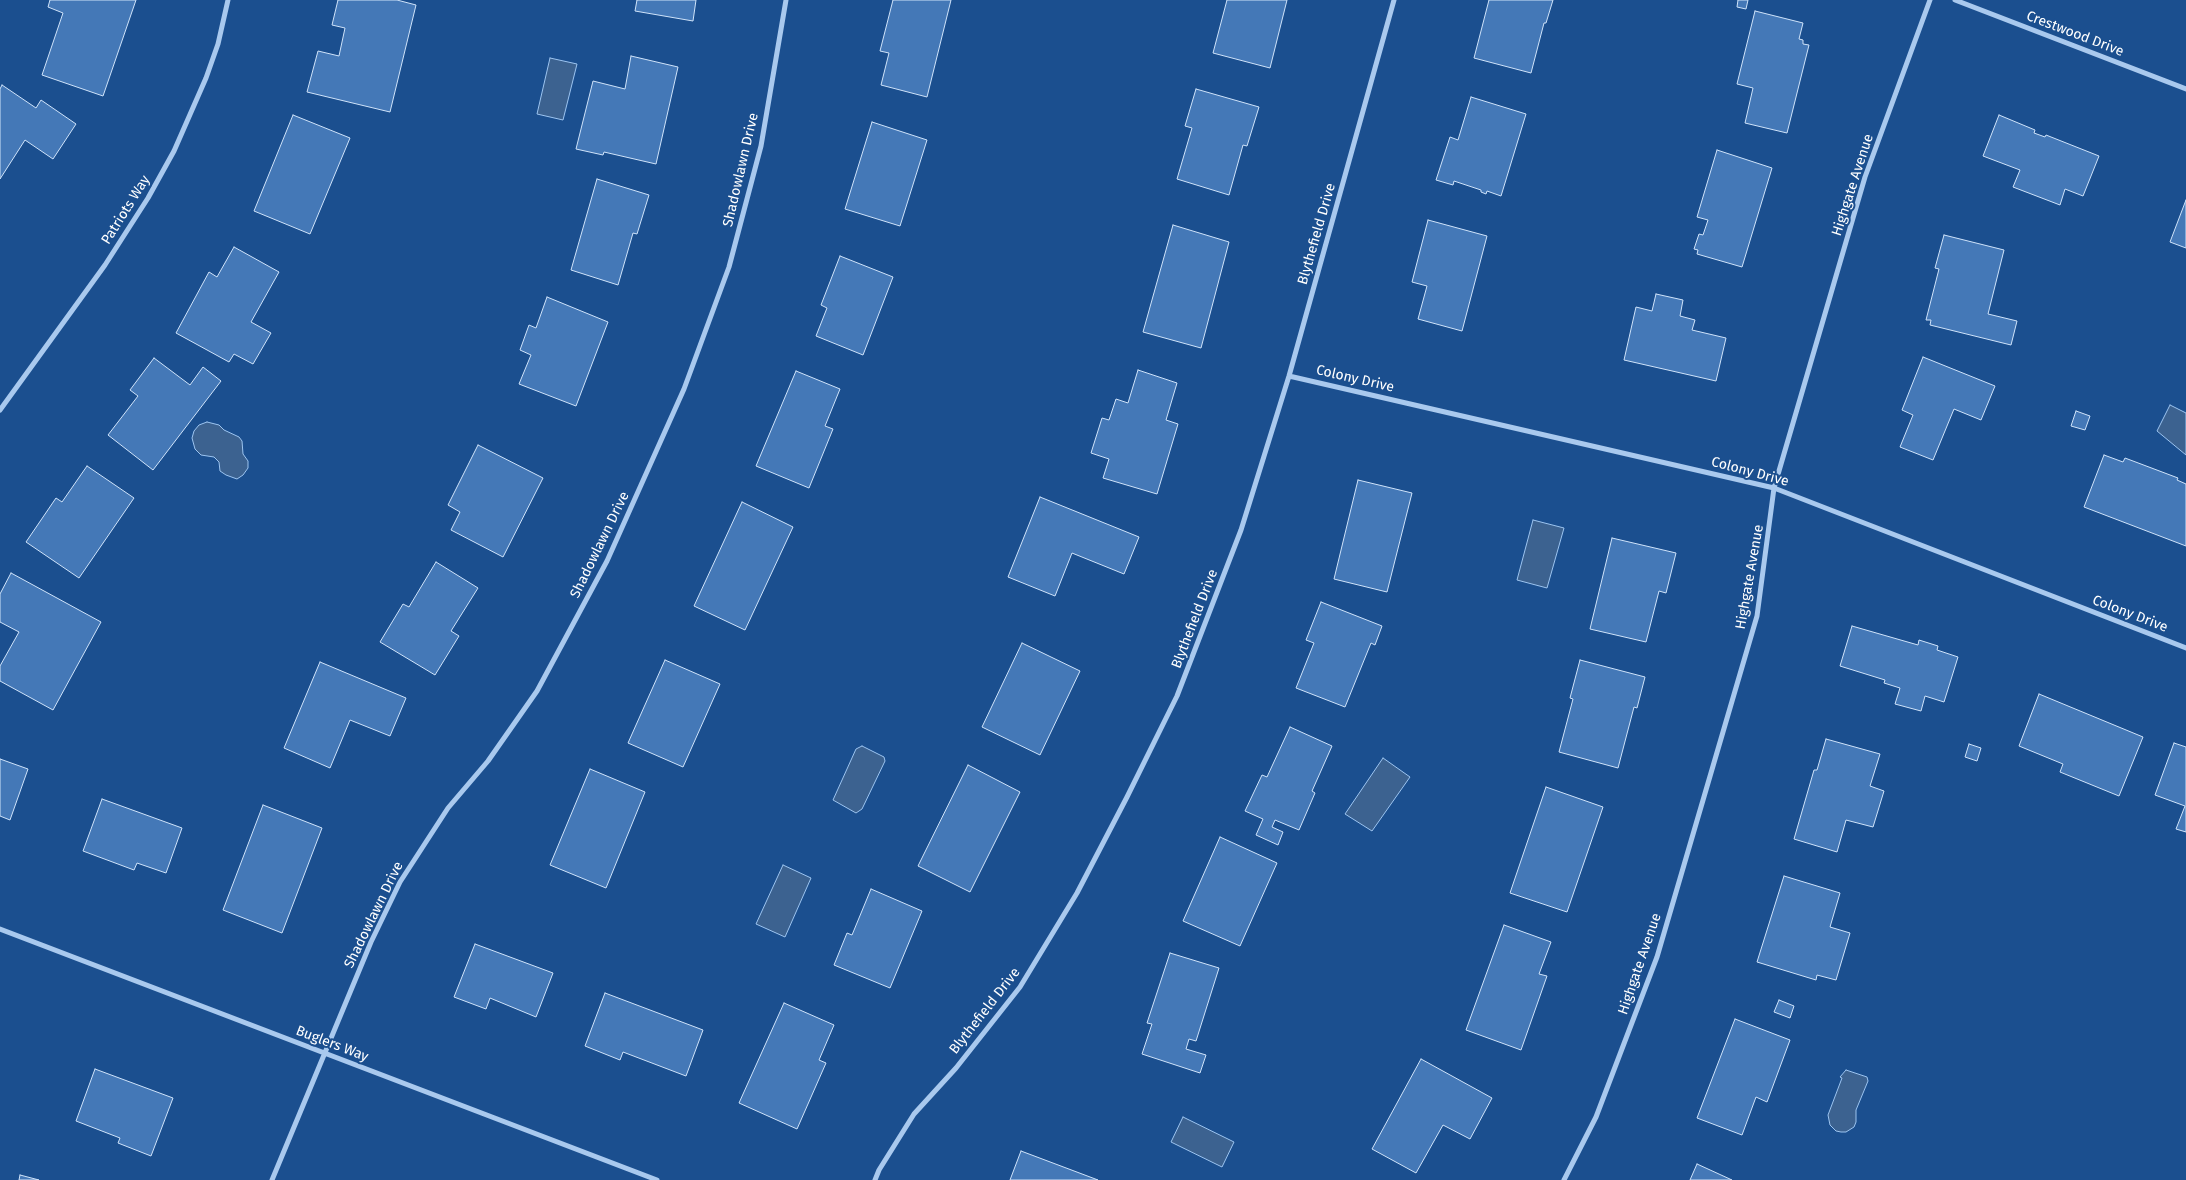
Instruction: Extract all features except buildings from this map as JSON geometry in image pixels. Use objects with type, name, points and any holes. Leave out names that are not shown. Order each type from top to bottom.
[{"type":"street","name":"Patriots Way","points":[[0,410],[105,265],[148,198],[174,151],[206,78],[218,44],[228,0]]},
{"type":"street","name":"Shadowlawn Drive","points":[[272,1180],[371,942],[400,882],[448,808],[488,761],[537,691],[607,561],[684,389],[728,267],[761,146],[786,0]]},
{"type":"street","name":"Blythefield Drive","points":[[875,1180],[879,1170],[914,1114],[956,1068],[1020,987],[1077,893],[1128,797],[1177,696],[1238,539],[1289,376],[1394,0]]},
{"type":"street","name":"Highgate Avenue","points":[[1564,1180],[1596,1118],[1657,957],[1757,616],[1774,488],[1865,177],[1930,0]]},
{"type":"street","name":"Crestwood Drive","points":[[1955,0],[2186,89]]},
{"type":"street","name":"Colony Drive","points":[[1289,376],[1774,488],[2186,648]]},
{"type":"street","name":"Buglers Way","points":[[0,929],[657,1180]]},
{"type":"water","points":[[550,58],[577,64],[563,120],[537,114]]},
{"type":"water","points":[[2170,405],[2186,413],[2186,455],[2157,431]]},
{"type":"water","points":[[207,422],[219,425],[224,430],[239,437],[242,441],[243,454],[248,461],[248,468],[237,479],[220,471],[219,462],[214,457],[201,455],[195,449],[192,438],[194,431],[199,425]]},
{"type":"water","points":[[1533,520],[1564,528],[1547,588],[1517,580]]},
{"type":"water","points":[[862,746],[884,757],[885,761],[862,809],[856,813],[833,800],[856,749]]},
{"type":"water","points":[[1383,758],[1410,777],[1372,831],[1345,814]]},
{"type":"water","points":[[783,865],[811,878],[785,937],[756,924]]},
{"type":"water","points":[[1846,1070],[1867,1077],[1868,1081],[1856,1110],[1854,1127],[1846,1132],[1841,1132],[1836,1131],[1830,1125],[1828,1115],[1842,1078],[1840,1077]]},
{"type":"water","points":[[1183,1117],[1234,1142],[1222,1167],[1171,1142]]}]
